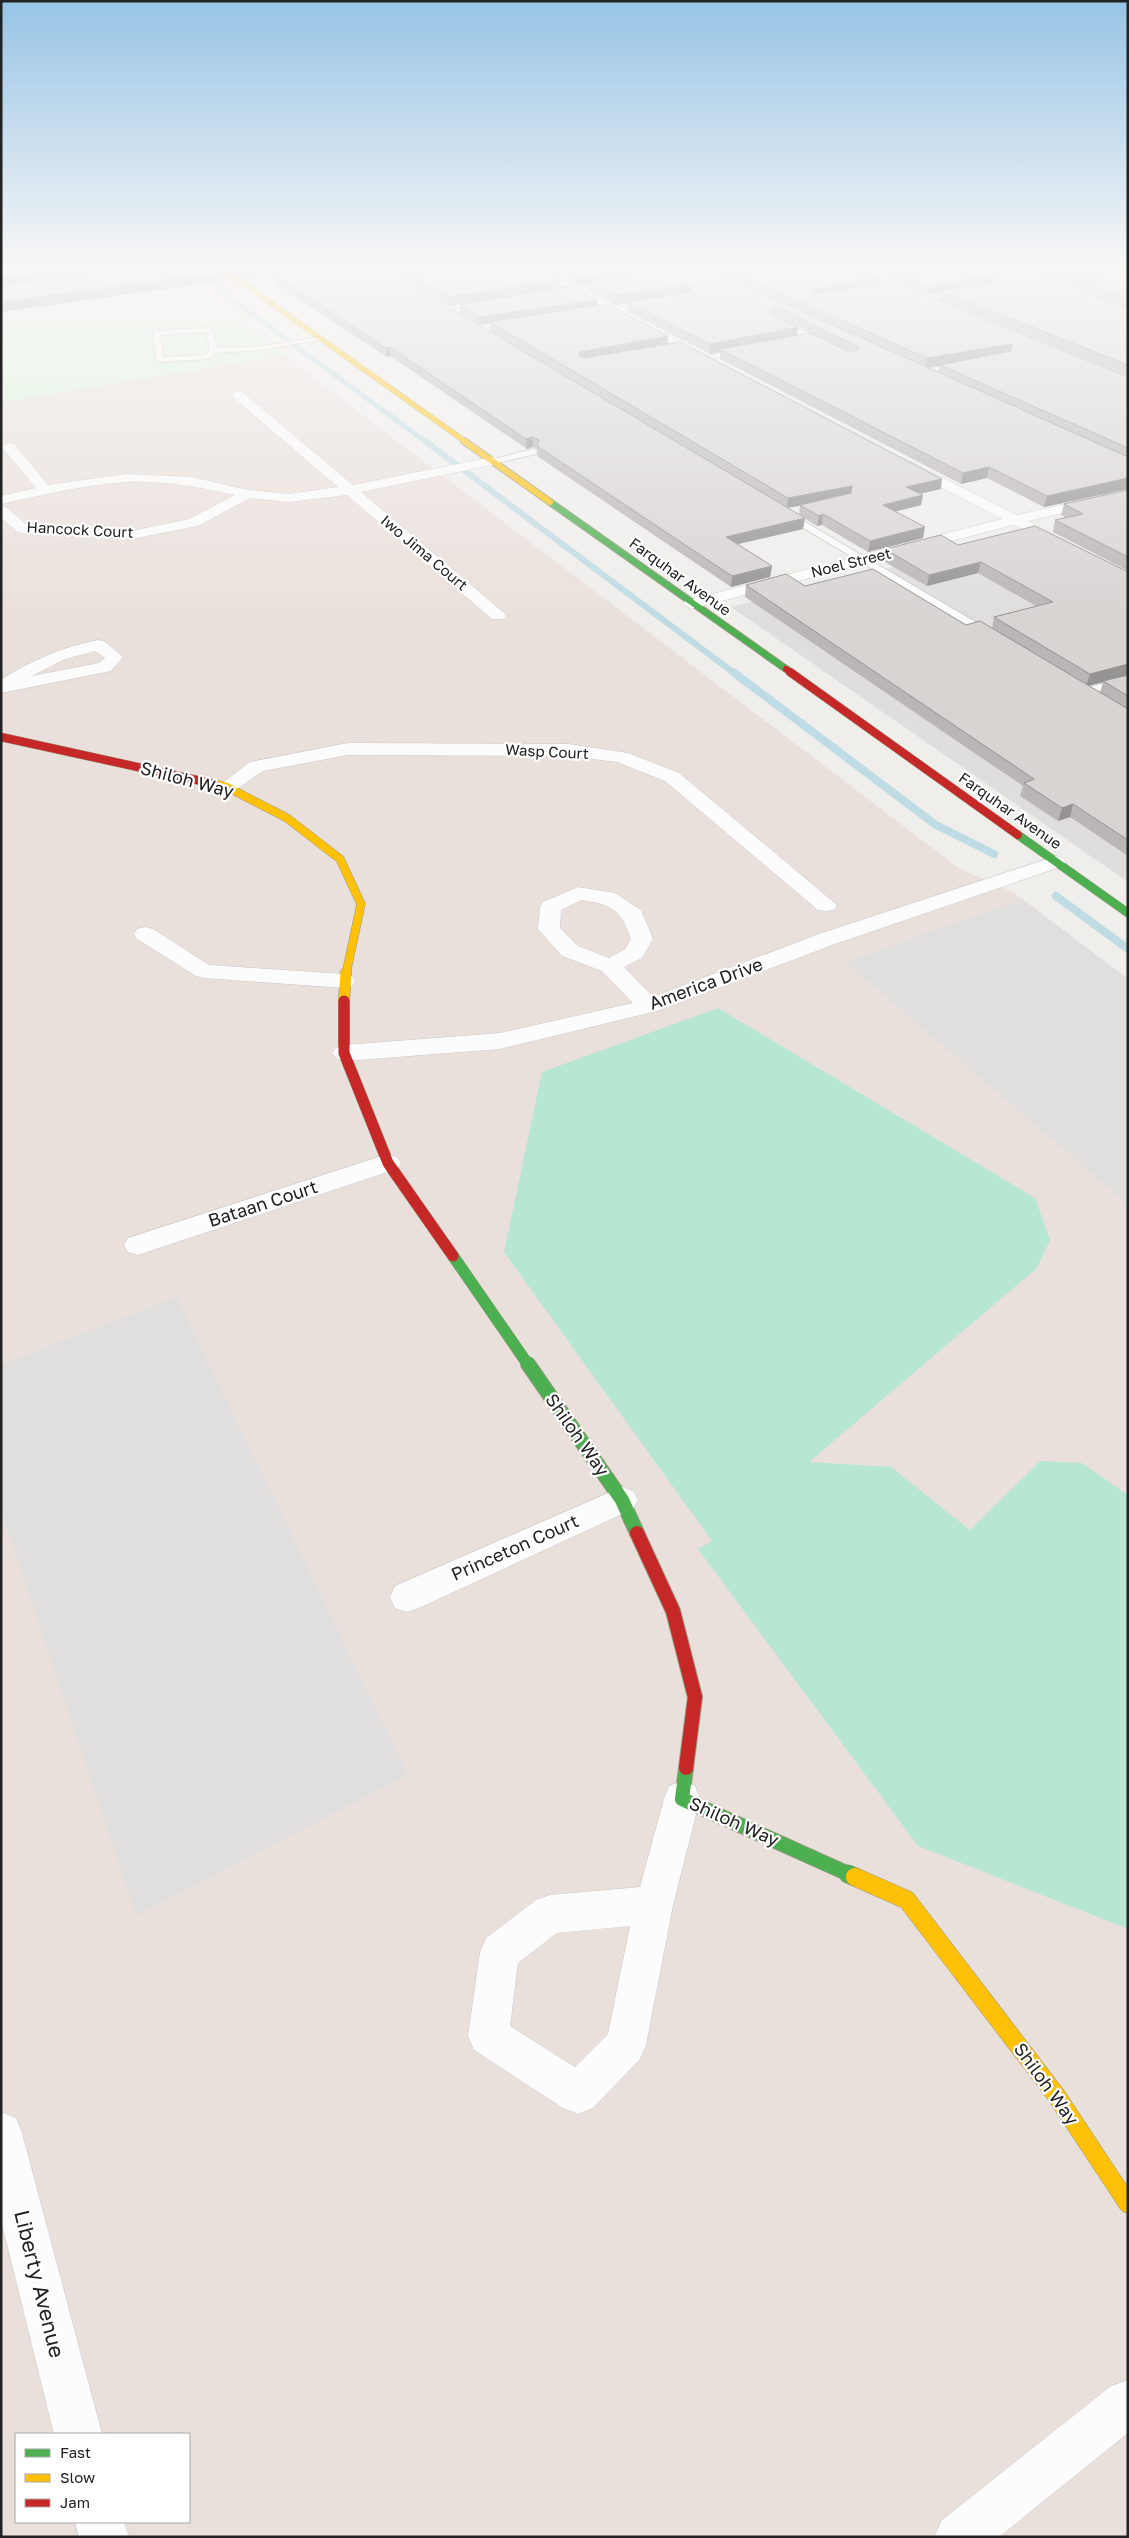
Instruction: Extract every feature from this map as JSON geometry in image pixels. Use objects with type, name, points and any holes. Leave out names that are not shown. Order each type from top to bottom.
[{"type":"street","name":"Farquhar Avenue","points":[[383,382],[691,604],[1128,913]]},
{"type":"street","name":"Iwo Jima Court","points":[[238,395],[498,616]]},
{"type":"street","points":[[9,447],[45,490]]},
{"type":"street","points":[[894,457],[1128,579]]},
{"type":"street","points":[[1,500],[45,490],[126,478],[192,481],[248,494],[289,498],[350,490],[492,461]]},
{"type":"street","name":"Hancock Court","points":[[1,510],[23,529],[132,535],[193,523],[248,494]]},
{"type":"street","name":"Noel Street","points":[[691,604],[1014,520],[1128,494]]},
{"type":"street","points":[[98,645],[114,657],[105,667],[2,687],[45,660],[73,649],[98,645]]},
{"type":"street","name":"Shiloh Way","points":[[1,737],[227,787],[287,818],[340,859],[361,904],[344,981],[344,1053],[388,1163],[622,1500],[673,1611],[695,1697],[682,1799],[907,1900],[1056,2095],[1128,2204]]},
{"type":"street","name":"Wasp Court","points":[[227,787],[257,766],[348,749],[569,750],[621,757],[672,778],[826,905]]},
{"type":"street","name":"America Drive","points":[[344,1053],[500,1042],[649,1006],[827,939],[1056,862]]},
{"type":"street","points":[[144,934],[204,971],[344,981]]},
{"type":"street","points":[[610,966],[649,1006]]},
{"type":"street","name":"Bataan Court","points":[[138,1245],[388,1163]]},
{"type":"street","name":"Princeton Court","points":[[407,1597],[622,1500]]},
{"type":"street","points":[[654,1905],[550,1914],[500,1952],[488,2036],[578,2093],[626,2045],[654,1905],[682,1799]]},
{"type":"street","name":"Liberty Avenue","points":[[1,2133],[78,2433]]},
{"type":"street","points":[[958,2537],[1128,2403]]},
{"type":"street","points":[[100,2523],[104,2537]]},
{"type":"lane","points":[[492,461],[533,452]]},
{"type":"lane","points":[[803,509],[780,511],[866,560],[1001,642]]},
{"type":"lane","points":[[1085,692],[1128,680]]},
{"type":"shaded area","points":[[119,382],[320,382],[960,869],[1013,892],[1128,979],[1128,2537],[1,2537],[1,402]]},
{"type":"shaded area","points":[[1019,536],[1128,593],[1128,882],[731,607]]},
{"type":"shaded area","points":[[1022,899],[1128,979],[1128,1205],[845,962]]},
{"type":"shaded area","points":[[177,1297],[408,1775],[136,1916],[1,1511],[1,1364]]},
{"type":"green space","points":[[1,382],[119,382],[1,402]]},
{"type":"green space","points":[[718,1008],[1035,1198],[1050,1240],[1037,1268],[809,1462],[891,1467],[970,1530],[1040,1461],[1082,1463],[1128,1495],[1128,1929],[918,1846],[698,1549],[712,1541],[504,1252],[542,1072]]},
{"type":"building","points":[[442,382],[576,382],[805,518],[726,537],[772,566],[732,576],[537,446],[539,440],[532,437],[526,439]]},
{"type":"building","points":[[592,382],[757,382],[942,479],[906,487],[923,495],[883,505],[925,527],[870,541],[823,514],[819,516],[800,505],[851,493],[852,486],[788,498]]},
{"type":"building","points":[[786,382],[961,382],[1128,457],[1128,478],[1047,496],[989,467],[963,473]]},
{"type":"building","points":[[980,382],[1128,382],[1128,448]]},
{"type":"building","points":[[1128,490],[1128,557],[1055,520],[1083,514],[1064,504]]},
{"type":"building","points":[[1035,526],[1128,572],[1128,664],[1090,674],[994,617],[1053,602],[981,562],[929,575],[885,549],[941,535],[958,545]]},
{"type":"building","points":[[873,569],[966,625],[980,621],[1128,709],[1128,840],[1073,804],[1062,808],[1024,783],[1034,779],[746,585],[786,574],[805,586]]},
{"type":"building","points":[[1128,675],[1128,696],[1103,681]]},
{"type":"waterway","points":[[345,382],[426,442]]},
{"type":"waterway","points":[[425,441],[734,673]]},
{"type":"waterway","points":[[733,672],[936,825],[994,854]]},
{"type":"waterway","points":[[1056,896],[1128,949]]},
{"type":"traffic: fast","points":[[550,502],[786,669]]},
{"type":"traffic: fast","points":[[1018,835],[1128,913]]},
{"type":"traffic: fast","points":[[453,1256],[622,1500],[637,1533]]},
{"type":"traffic: fast","points":[[686,1768],[682,1799],[855,1877]]},
{"type":"traffic: slow","points":[[382,382],[550,502]]},
{"type":"traffic: slow","points":[[215,784],[227,787],[287,818],[340,859],[361,904],[344,981],[344,1001]]},
{"type":"traffic: slow","points":[[855,1877],[907,1900],[1056,2095],[1128,2204]]},
{"type":"traffic: jam","points":[[786,669],[1018,835]]},
{"type":"traffic: jam","points":[[1,737],[215,784]]},
{"type":"traffic: jam","points":[[344,1001],[344,1053],[388,1163],[453,1256]]},
{"type":"traffic: jam","points":[[637,1533],[673,1611],[695,1697],[686,1768]]}]
